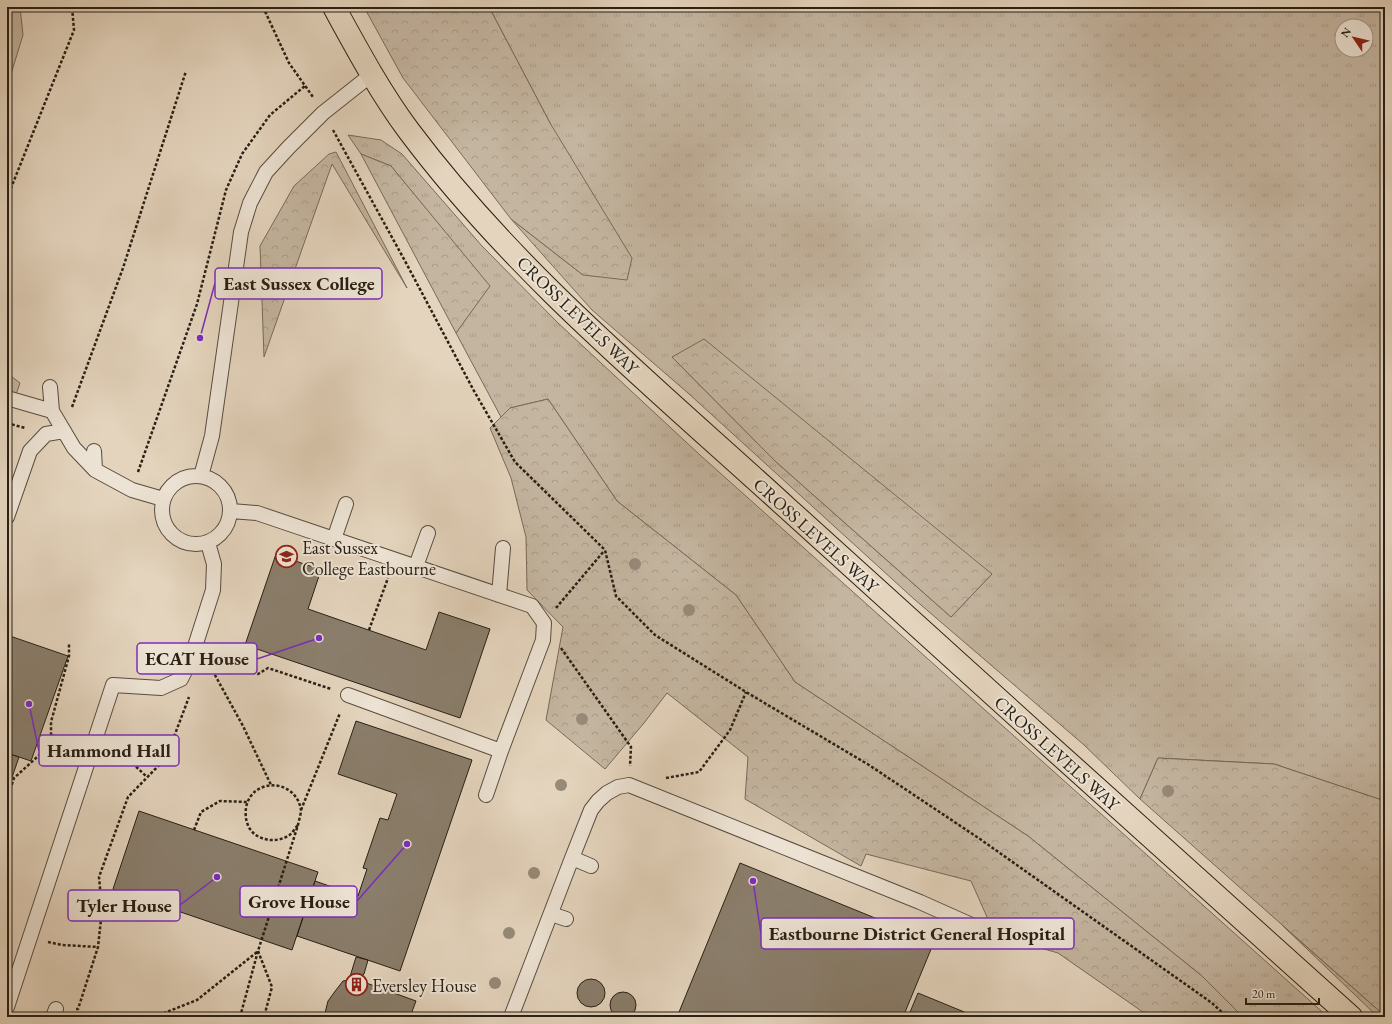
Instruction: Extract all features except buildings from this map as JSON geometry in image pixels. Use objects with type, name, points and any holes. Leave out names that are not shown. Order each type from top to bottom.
[{"type":"main road","name":"CROSS LEVELS WAY","points":[[334,7],[371,75],[408,129],[449,182],[545,286],[635,371],[934,643],[1352,1017]]},
{"type":"lane","points":[[201,476],[212,436],[241,232],[250,203],[266,172],[288,148],[323,113],[371,75]]},
{"type":"lane","points":[[50,387],[52,411],[74,448],[95,470],[132,490],[163,499]]},
{"type":"lane","points":[[7,398],[52,411]]},
{"type":"lane","points":[[7,517],[30,451],[46,434],[64,431]]},
{"type":"lane","points":[[94,451],[95,470]]},
{"type":"lane","points":[[189,476],[201,476],[215,481],[226,492],[231,512],[229,521],[224,531],[217,538],[208,543],[197,545],[186,543],[176,538],[168,530],[163,521],[161,509],[163,499],[169,488],[178,480],[189,476]]},
{"type":"lane","points":[[334,539],[346,504]]},
{"type":"lane","points":[[231,512],[257,513],[532,606],[544,623],[543,640],[486,795]]},
{"type":"lane","points":[[416,566],[428,532]]},
{"type":"lane","points":[[7,1007],[113,685],[161,688],[181,679],[191,659],[213,590],[214,564],[208,543]]},
{"type":"lane","points":[[499,595],[503,548]]},
{"type":"lane","points":[[348,695],[501,751]]},
{"type":"lane","points":[[511,1017],[592,810],[598,800],[618,787],[629,785],[920,902],[976,927]]},
{"type":"lane","points":[[572,858],[591,866]]},
{"type":"lane","points":[[551,914],[566,919]]},
{"type":"path","points":[[7,198],[74,30],[72,7]]},
{"type":"path","points":[[132,490],[197,304],[226,190],[242,154],[270,115],[306,85],[289,63],[263,7]]},
{"type":"path","points":[[64,431],[122,268],[186,71]]},
{"type":"path","points":[[337,138],[474,391],[515,462],[605,550],[616,596],[655,634],[746,692],[869,765],[980,839],[1212,1003],[1227,1017]]},
{"type":"path","points":[[605,550],[544,623],[631,747],[629,785],[638,782],[699,772],[730,730],[746,692]]},
{"type":"path","points":[[369,630],[394,559]]},
{"type":"path","points":[[7,799],[14,778],[46,748],[51,735],[51,722],[69,656],[69,644]]},
{"type":"path","points":[[202,663],[209,665],[220,662],[258,674],[268,668],[348,695],[301,811],[298,825],[258,951],[240,1017]]},
{"type":"path","points":[[209,665],[240,720],[271,785]]},
{"type":"path","points":[[54,1013],[78,1009],[98,947],[102,910],[99,877],[128,797],[166,758],[190,692]]},
{"type":"path","points":[[298,825],[289,836],[275,841],[261,838],[250,829],[245,816],[247,802],[257,789],[271,785],[285,787],[296,797],[301,811]]},
{"type":"path","points":[[194,830],[201,812],[220,801],[247,802]]},
{"type":"path","points":[[30,938],[62,945],[98,947]]},
{"type":"path","points":[[154,1017],[197,1000],[258,951]]},
{"type":"path","points":[[258,951],[272,987],[264,1017]]},
{"type":"green space","points":[[7,7],[20,7],[23,35],[7,87]]},
{"type":"green space","points":[[364,7],[489,7],[550,123],[632,258],[627,280],[583,275],[511,219],[403,78]]},
{"type":"green space","points":[[489,7],[1385,7],[1385,801],[1274,764],[1158,758],[1140,799],[1083,744],[914,599],[688,393],[592,310],[511,219],[583,275],[550,123]],"holes":[[[672,357],[992,574],[951,617],[775,461]]]},
{"type":"green space","points":[[348,135],[381,140],[402,154],[482,246],[557,322],[700,455],[1328,1017],[1243,1017],[1202,976],[1028,836],[795,682],[736,595],[617,501],[548,399],[510,408],[501,417],[456,333],[489,286],[391,166],[361,154]]},
{"type":"green space","points":[[336,152],[407,288],[332,164],[264,357],[260,246],[294,186],[329,154]]},
{"type":"green space","points":[[361,154],[391,166],[490,286],[456,333]]},
{"type":"green space","points":[[704,339],[992,574],[951,617],[775,461],[672,357]]},
{"type":"green space","points":[[7,373],[20,383],[7,421]]},
{"type":"green space","points":[[548,399],[617,501],[736,595],[795,682],[1028,836],[1202,976],[1243,1017],[1150,1017],[1058,953],[995,935],[971,881],[866,854],[861,866],[745,799],[748,757],[667,693],[605,769],[546,720],[563,627],[527,590],[526,537],[511,478],[490,428],[510,408]]},
{"type":"green space","points":[[1158,758],[1274,764],[1385,801],[1385,1016],[1140,799]]},
{"type":"green space","points":[[1282,925],[1385,1016],[1385,1017],[1378,1017]]},
{"type":"place","name":"East Sussex College","points":[[200,338]]},
{"type":"place","name":"East Sussex College Eastbourne","points":[[287,557]]},
{"type":"place","name":"ECAT House","points":[[319,638]]},
{"type":"place","name":"Hammond Hall","points":[[29,704]]},
{"type":"place","name":"Grove House","points":[[407,844]]},
{"type":"place","name":"Tyler House","points":[[217,877]]},
{"type":"place","name":"Eastbourne District General Hospital","points":[[753,881]]},
{"type":"place","name":"Eversley House","points":[[356,985]]}]
